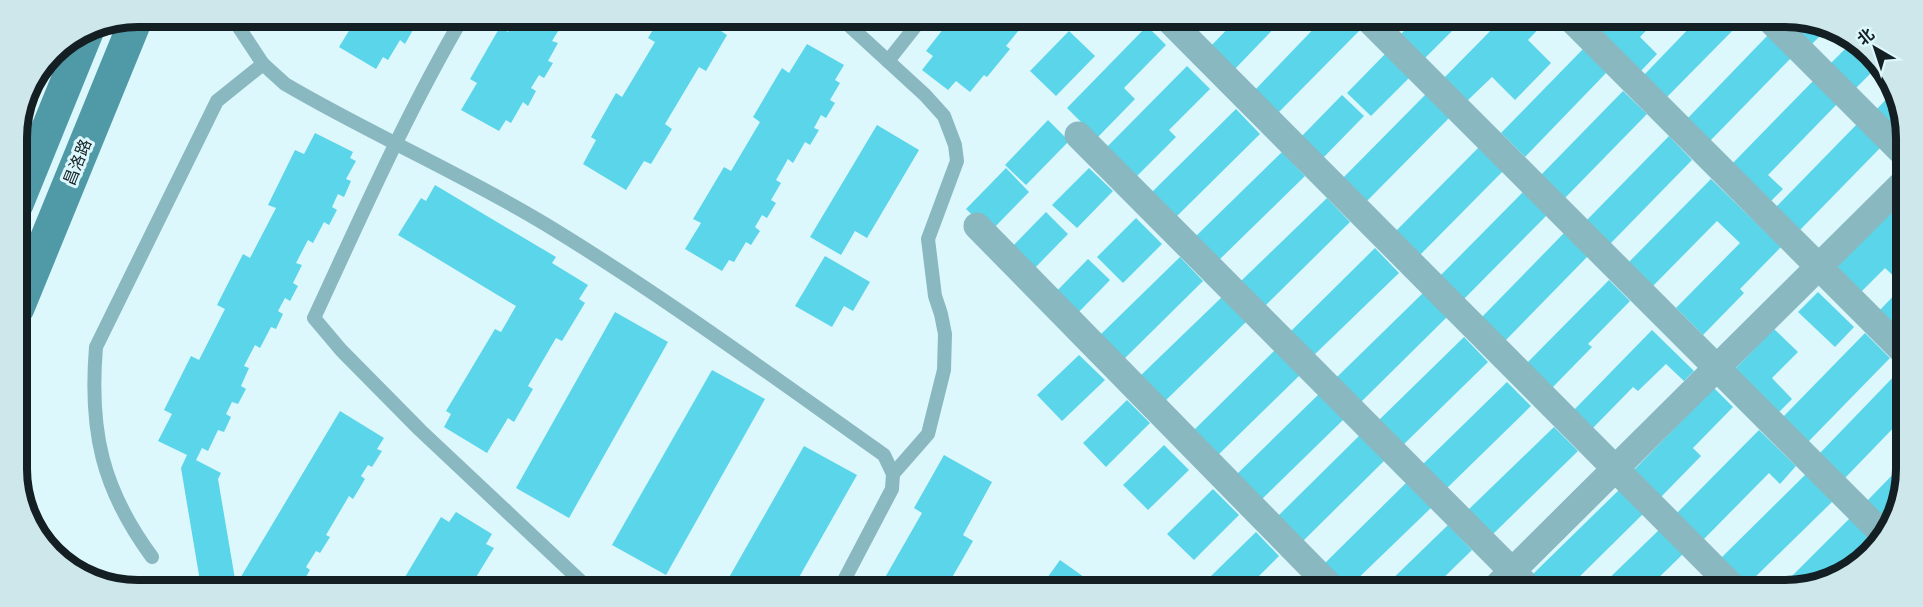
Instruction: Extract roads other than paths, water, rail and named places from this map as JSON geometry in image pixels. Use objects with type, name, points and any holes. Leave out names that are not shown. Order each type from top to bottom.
[{"type":"street","name":"昌洛路","points":[[27,286],[133,27]]},
{"type":"street","points":[[1176,27],[1726,580]]},
{"type":"street","points":[[1376,27],[1878,529]]},
{"type":"street","points":[[1579,27],[1896,344]]},
{"type":"street","points":[[1777,27],[1896,146]]},
{"type":"street","points":[[27,179],[83,41]]},
{"type":"street","points":[[1078,135],[1521,580]]},
{"type":"street","points":[[1503,580],[1896,190]]},
{"type":"street","points":[[976,226],[1324,580]]},
{"type":"lane","points":[[239,27],[263,64],[285,84],[499,198],[625,274],[884,455],[893,474],[892,489],[844,580]]},
{"type":"lane","points":[[457,27],[433,68],[396,143],[314,318],[341,350],[420,430],[580,580]]},
{"type":"lane","points":[[852,27],[925,95],[944,116],[955,145],[957,161],[928,239],[934,296],[945,333],[944,370],[928,434],[893,474]]},
{"type":"lane","points":[[888,61],[915,27]]},
{"type":"lane","points":[[152,557],[122,511],[110,485],[100,452],[94,417],[93,382],[96,347],[217,101],[263,64]]}]
